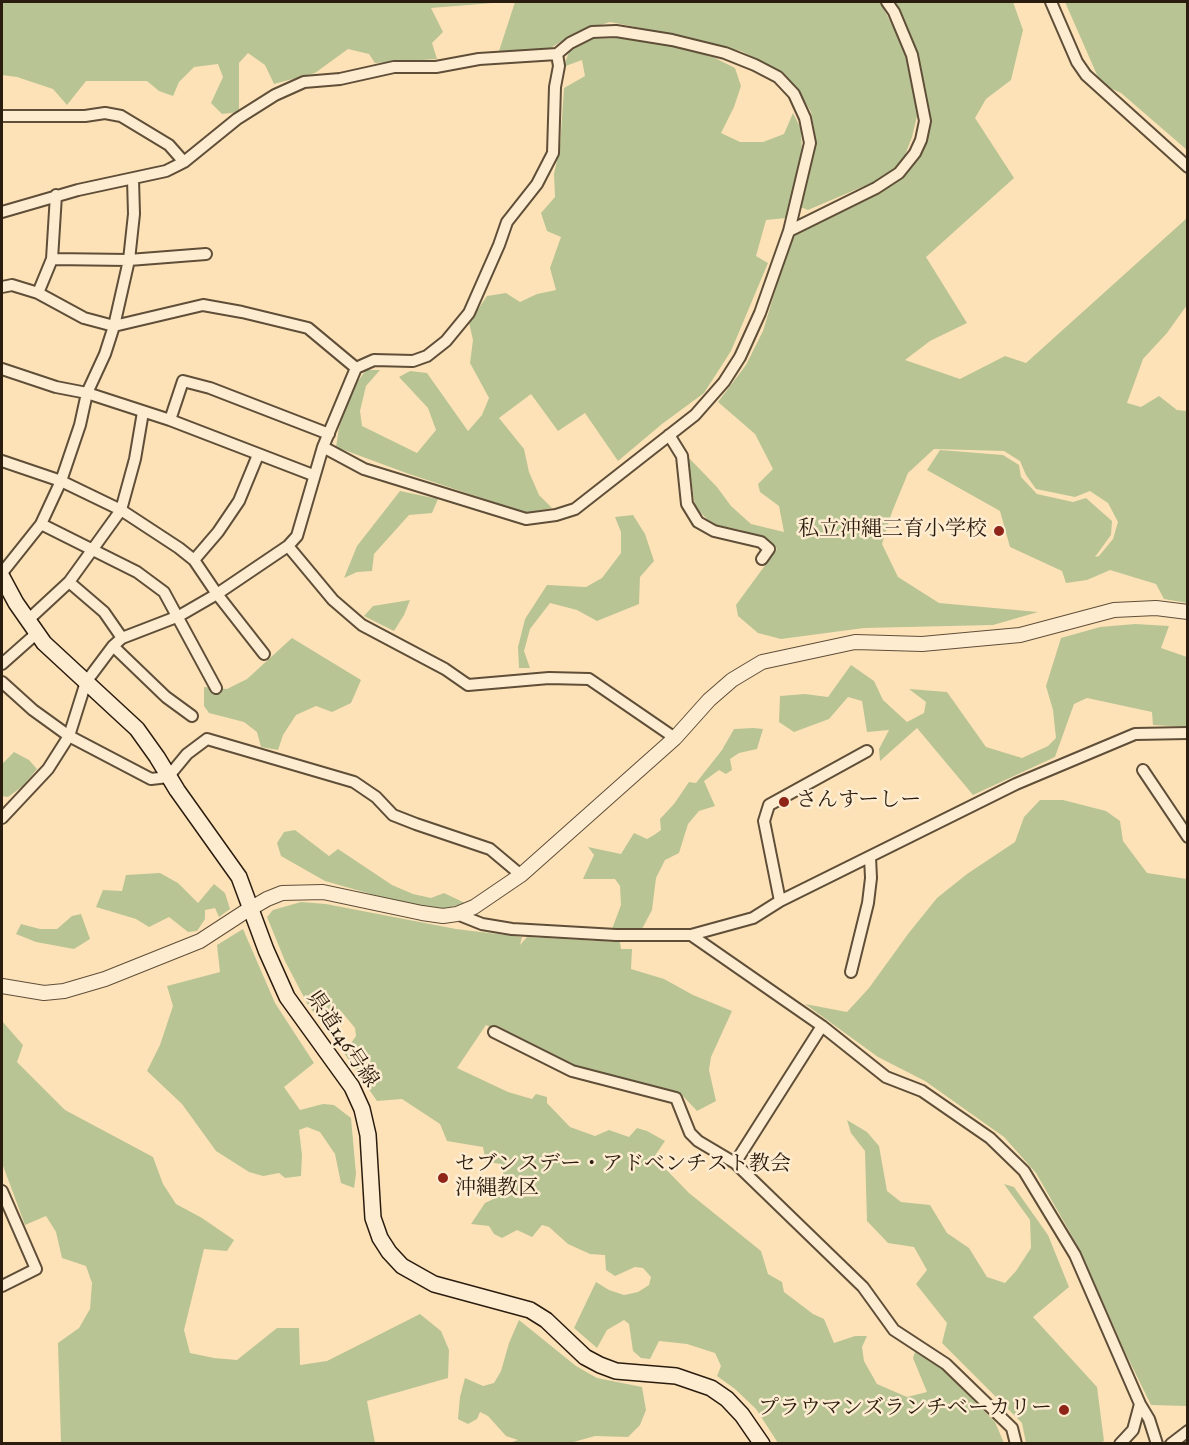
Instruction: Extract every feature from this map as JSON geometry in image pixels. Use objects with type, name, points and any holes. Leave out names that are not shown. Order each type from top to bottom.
[{"type":"main road","name":"県道146号線","points":[[2,575],[16,603],[44,644],[137,729],[239,877],[266,950],[287,998],[352,1087],[362,1109],[368,1135],[373,1218],[380,1238],[395,1259],[418,1276],[434,1284],[530,1310],[546,1320],[585,1357],[600,1365],[616,1371],[676,1376],[711,1388],[727,1399],[742,1415],[762,1443]]},
{"type":"street","points":[[789,231],[876,188],[899,173],[915,153],[921,140],[925,121],[912,55],[894,12],[887,2]]},
{"type":"street","points":[[1051,2],[1077,62],[1086,75],[1188,167]]},
{"type":"street","points":[[2,212],[56,195],[166,171],[184,162],[237,119],[275,95],[304,82],[340,79],[394,67],[436,67],[479,58],[557,54],[570,43],[592,32],[616,31],[672,40],[725,53],[778,77],[794,94],[805,118],[810,143],[789,231],[760,313],[740,357],[724,382],[702,407],[575,508],[556,516],[526,519],[364,469],[322,447]]},
{"type":"street","points":[[2,818],[48,769],[69,736],[86,682],[113,646],[122,638],[179,616],[217,594],[288,546],[297,536],[322,447],[356,368],[374,360],[413,361],[427,356],[446,341],[469,313],[507,222],[537,183],[553,153],[554,107],[559,66],[557,54]]},
{"type":"street","points":[[2,116],[86,117],[105,113],[121,116],[169,145],[184,162]]},
{"type":"street","points":[[2,575],[41,524],[61,481],[80,425],[87,393],[105,354],[129,260],[134,214],[133,179]]},
{"type":"street","points":[[38,292],[52,259],[56,195]]},
{"type":"street","points":[[52,259],[129,260],[206,254]]},
{"type":"street","points":[[2,287],[12,285],[38,292],[84,318],[114,326],[203,305],[308,328],[356,368]]},
{"type":"street","points":[[2,369],[170,420],[313,475]]},
{"type":"street","points":[[170,420],[183,381],[231,396],[329,434]]},
{"type":"street","points":[[2,664],[69,582],[121,510],[135,459],[143,412]]},
{"type":"street","points":[[669,435],[682,456],[687,504],[698,522],[714,531],[761,542],[769,549],[762,559]]},
{"type":"street","points":[[194,560],[218,532],[239,501],[258,454]]},
{"type":"street","points":[[2,461],[61,481],[121,510],[179,548],[194,560],[217,594],[264,654]]},
{"type":"street","points":[[41,524],[137,572],[164,592],[216,687]]},
{"type":"street","points":[[288,546],[333,600],[362,625],[445,669],[468,685],[549,678],[589,679],[675,738]]},
{"type":"street","points":[[69,582],[104,612],[122,638]]},
{"type":"street","points":[[2,986],[44,993],[64,991],[105,980],[200,941],[251,908],[282,893],[311,891],[332,894],[443,916],[457,914],[474,907],[521,875],[675,738],[709,700],[732,680],[762,662],[855,642],[922,644],[1020,635],[1114,610],[1156,608],[1188,612]]},
{"type":"street","points":[[113,646],[166,697],[192,716]]},
{"type":"street","points":[[2,682],[33,710],[69,736],[151,779],[168,777],[187,754],[207,739],[354,782],[376,797],[393,814],[490,849],[521,875]]},
{"type":"street","points":[[457,914],[482,924],[512,929],[616,936],[691,935],[753,918],[780,902],[1016,784],[1135,734],[1188,733]]},
{"type":"street","points":[[780,902],[764,821],[769,805],[867,751]]},
{"type":"street","points":[[1143,770],[1188,837]]},
{"type":"street","points":[[1177,821],[1188,815]]},
{"type":"street","points":[[851,972],[868,903],[872,878],[870,857]]},
{"type":"street","points":[[691,935],[822,1026],[886,1077],[922,1091],[990,1138],[1024,1171],[1075,1255],[1140,1404],[1149,1419],[1157,1443]]},
{"type":"street","points":[[735,1163],[822,1026]]},
{"type":"street","points":[[494,1032],[572,1071],[676,1098],[690,1133],[698,1141],[735,1163],[863,1287],[894,1330],[946,1364],[1012,1428],[1016,1443]]},
{"type":"street","points":[[2,1191],[36,1269],[2,1286]]},
{"type":"street","points":[[1119,1443],[1134,1430],[1140,1404]]},
{"type":"street","points":[[1171,1443],[1188,1431]]},
{"type":"green space","points":[[2,2],[505,2],[431,8],[443,32],[432,43],[437,59],[375,63],[369,54],[348,49],[315,73],[274,84],[265,65],[248,53],[239,63],[239,112],[222,114],[211,103],[223,77],[218,64],[194,67],[179,82],[173,96],[159,91],[147,81],[86,81],[67,105],[53,89],[17,77],[2,75]]},
{"type":"green space","points":[[515,2],[880,2],[897,34],[910,68],[918,112],[912,137],[902,163],[876,181],[808,210],[800,207],[816,140],[811,112],[797,88],[776,69],[741,51],[610,22],[575,33],[549,49],[499,51]]},
{"type":"green space","points":[[896,2],[1013,2],[1023,30],[1011,80],[986,99],[975,118],[1014,178],[926,257],[967,323],[930,341],[905,360],[960,379],[1005,356],[1026,363],[1187,218],[1187,305],[1167,333],[1143,359],[1127,403],[1141,407],[1159,396],[1177,410],[1187,411],[1187,603],[1164,599],[1156,584],[1110,570],[1087,580],[1066,583],[1062,571],[1010,547],[1000,511],[927,470],[940,450],[1003,455],[1019,465],[1021,477],[1037,494],[1073,502],[1086,498],[1112,521],[1111,535],[1095,557],[1099,556],[1113,539],[1118,522],[1108,503],[1090,491],[1075,497],[1036,489],[1020,461],[1004,451],[934,449],[908,473],[882,544],[898,577],[939,603],[1038,612],[993,625],[864,628],[781,639],[758,633],[738,616],[736,605],[777,549],[766,540],[741,530],[712,524],[695,507],[688,457],[717,487],[731,506],[751,524],[784,532],[779,506],[760,492],[758,484],[773,469],[755,434],[718,402],[746,365],[763,331],[792,235],[902,179],[920,154],[931,125],[925,85]]},
{"type":"green space","points":[[1065,2],[1187,2],[1187,150],[1121,93],[1101,84]]},
{"type":"green space","points":[[621,38],[671,46],[713,57],[735,68],[741,86],[721,133],[740,142],[763,142],[784,134],[793,113],[801,129],[802,159],[786,218],[766,220],[756,256],[768,263],[731,351],[704,393],[618,461],[585,413],[558,431],[531,394],[499,418],[524,449],[529,472],[539,495],[552,508],[527,513],[336,447],[339,428],[353,388],[366,370],[380,370],[366,386],[360,411],[362,426],[417,453],[436,430],[428,408],[399,377],[410,371],[427,373],[468,431],[482,415],[489,398],[470,363],[473,340],[469,323],[487,296],[506,293],[520,302],[537,294],[556,290],[550,268],[561,237],[547,231],[541,213],[555,197],[554,174],[560,147],[564,88],[585,76],[582,60],[563,67],[570,50],[590,39]]},
{"type":"green space","points":[[400,491],[438,499],[432,513],[409,515],[374,554],[372,571],[357,572],[344,578],[357,546]]},
{"type":"green space","points":[[633,515],[645,534],[654,561],[640,577],[639,604],[597,621],[577,610],[550,603],[530,629],[524,651],[530,668],[519,668],[518,647],[525,619],[547,585],[586,587],[602,578],[621,553],[621,532],[615,517]]},
{"type":"green space","points":[[410,600],[394,631],[364,616],[373,606]]},
{"type":"green space","points":[[1135,624],[1169,626],[1161,648],[1187,657],[1187,727],[1153,725],[1152,712],[1087,698],[1074,704],[1055,757],[973,795],[917,728],[880,761],[879,749],[889,730],[867,732],[862,701],[848,697],[829,719],[794,732],[779,722],[780,696],[805,694],[828,697],[851,665],[874,681],[883,700],[907,722],[924,713],[926,702],[909,689],[947,692],[986,747],[1022,758],[1048,746],[1056,738],[1053,710],[1046,686],[1061,638],[1100,627]]},
{"type":"green space","points":[[292,638],[361,680],[351,703],[332,712],[316,706],[296,715],[283,735],[278,750],[261,747],[257,732],[244,722],[209,713],[204,706],[204,687],[227,689],[247,679]]},
{"type":"green space","points":[[734,729],[763,729],[757,749],[739,753],[730,759],[732,770],[726,774],[719,770],[704,781],[715,806],[699,811],[688,824],[679,853],[665,860],[656,878],[652,910],[642,929],[612,929],[621,905],[620,886],[615,879],[583,879],[594,855],[588,847],[621,854],[634,833],[647,839],[661,830],[660,819],[689,782],[696,783],[722,750]]},
{"type":"green space","points":[[14,752],[29,760],[37,769],[23,786],[8,797],[2,796],[2,764]]},
{"type":"green space","points":[[1040,800],[1063,800],[1106,811],[1120,821],[1123,841],[1147,873],[1187,879],[1187,1406],[1151,1405],[1080,1250],[1036,1173],[1004,1137],[925,1081],[878,1057],[805,1004],[847,1012],[869,988],[937,898],[967,874],[1015,842],[1024,817]]},
{"type":"green space","points":[[295,830],[329,856],[338,849],[392,885],[413,894],[431,898],[444,893],[465,903],[443,909],[420,908],[325,881],[281,856],[277,843],[284,832]]},
{"type":"green space","points":[[160,873],[178,883],[198,903],[214,884],[225,893],[230,909],[219,917],[215,908],[205,910],[205,919],[197,931],[188,932],[169,917],[149,927],[136,919],[96,907],[103,890],[122,891],[126,875]]},
{"type":"green space","points":[[301,902],[326,904],[456,929],[522,937],[520,945],[527,937],[620,942],[621,949],[632,949],[631,969],[664,979],[693,995],[732,1011],[711,1057],[709,1070],[716,1101],[697,1111],[681,1094],[567,1063],[486,1025],[457,1068],[508,1092],[532,1099],[536,1094],[547,1097],[547,1103],[570,1127],[595,1136],[609,1130],[629,1137],[637,1128],[665,1141],[654,1157],[689,1193],[761,1251],[768,1274],[782,1282],[784,1292],[813,1314],[824,1319],[834,1343],[855,1336],[867,1336],[862,1347],[864,1361],[877,1384],[907,1397],[927,1392],[913,1358],[915,1352],[942,1368],[995,1422],[1004,1443],[778,1443],[756,1409],[717,1376],[721,1366],[715,1353],[687,1344],[659,1341],[650,1359],[641,1358],[633,1351],[629,1324],[624,1320],[607,1330],[597,1348],[574,1328],[596,1282],[624,1295],[638,1292],[649,1285],[651,1277],[643,1268],[635,1267],[615,1276],[606,1270],[605,1255],[590,1254],[568,1244],[549,1227],[542,1225],[532,1237],[517,1230],[502,1238],[494,1234],[489,1226],[471,1224],[485,1203],[506,1193],[502,1164],[486,1162],[483,1147],[447,1141],[440,1124],[402,1099],[377,1101],[344,1053],[356,1036],[355,1028],[341,1011],[319,1019],[308,1005],[285,961],[267,917],[273,910]]},
{"type":"green space","points":[[81,914],[90,939],[74,949],[36,942],[16,934],[21,924],[40,929],[57,929],[72,916]]},
{"type":"green space","points":[[243,929],[275,1003],[314,1063],[284,1087],[300,1110],[323,1104],[334,1105],[351,1118],[356,1174],[354,1188],[341,1183],[335,1154],[320,1132],[307,1127],[299,1130],[302,1155],[301,1176],[285,1178],[279,1173],[263,1176],[249,1172],[216,1151],[182,1104],[147,1071],[160,1045],[173,1006],[167,986],[220,972],[217,945]]},
{"type":"green space","points":[[2,1021],[23,1045],[17,1062],[65,1110],[153,1157],[163,1184],[176,1204],[202,1218],[234,1240],[227,1251],[204,1249],[184,1330],[190,1353],[237,1360],[277,1328],[299,1328],[300,1365],[327,1361],[420,1314],[441,1331],[449,1350],[448,1378],[367,1401],[375,1443],[61,1443],[58,1343],[79,1328],[90,1309],[92,1283],[86,1266],[62,1258],[56,1232],[46,1216],[25,1225],[2,1163]]},
{"type":"green space","points":[[847,1120],[867,1132],[879,1146],[887,1191],[901,1202],[930,1205],[947,1233],[969,1248],[987,1277],[1005,1283],[1031,1248],[1030,1220],[1004,1184],[1014,1187],[1048,1235],[1069,1287],[1033,1317],[1097,1387],[1104,1441],[1100,1443],[1026,1443],[1022,1423],[942,1343],[947,1323],[916,1284],[927,1270],[914,1247],[888,1243],[867,1221],[865,1151],[851,1133]]},
{"type":"green space","points":[[519,1320],[576,1366],[597,1378],[642,1387],[646,1410],[640,1425],[628,1437],[595,1436],[570,1443],[509,1443],[518,1440],[506,1436],[488,1416],[480,1412],[477,1419],[468,1424],[458,1419],[465,1378],[483,1386],[494,1383],[501,1371]]},
{"type":"place","name":"私立沖縄三育小学校","points":[[999,531]]},
{"type":"place","name":"さんすーしー","points":[[784,802]]},
{"type":"place","name":"セブンスデー・アドベンチスト教会 沖縄教区","points":[[443,1178]]},
{"type":"place","name":"プラウマンズランチベーカリー","points":[[1064,1410]]}]
